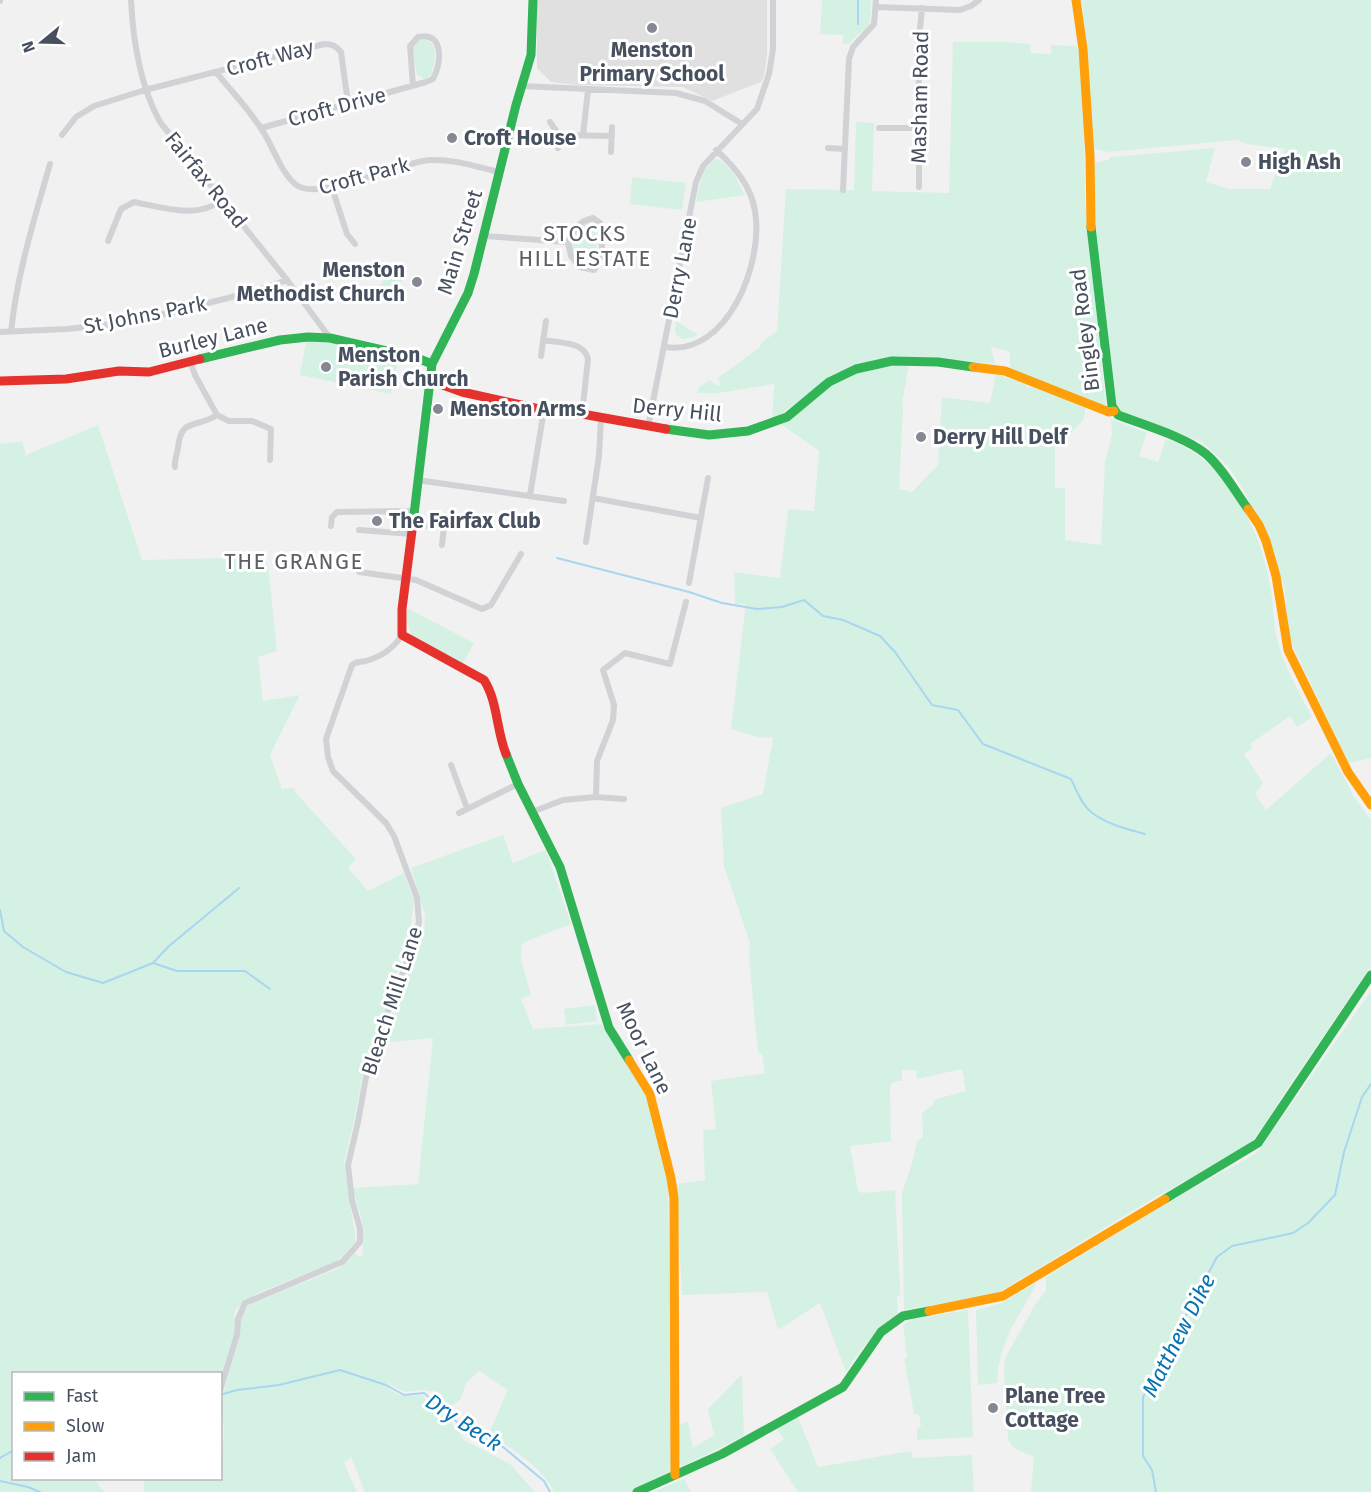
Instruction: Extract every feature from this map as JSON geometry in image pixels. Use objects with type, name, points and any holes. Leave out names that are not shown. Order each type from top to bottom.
[{"type":"street","name":"Fairfax Road","points":[[131,0],[138,65],[145,90],[160,122],[287,280],[330,338]]},
{"type":"street","name":"Main Street","points":[[402,634],[402,609],[432,364],[468,293],[484,236],[521,86],[531,55],[533,0]]},
{"type":"street","name":"Derry Lane","points":[[648,427],[696,182],[703,166],[716,150],[757,109],[769,74],[773,49],[772,0]]},
{"type":"street","points":[[843,190],[850,53],[873,26],[876,3],[960,10],[979,0]]},
{"type":"street","name":"Bingley Road","points":[[1076,0],[1083,50],[1090,156],[1090,218],[1114,411],[1118,416],[1194,445],[1206,454],[1217,465],[1259,525],[1276,576],[1288,650],[1348,772],[1371,805]]},
{"type":"street","name":"Masham Road","points":[[919,187],[917,58],[922,8]]},
{"type":"street","name":"Croft Drive","points":[[261,128],[413,86],[433,79],[439,50],[435,40],[428,36],[418,37],[410,46],[413,86]]},
{"type":"street","name":"Croft Way","points":[[62,135],[76,117],[94,106],[145,90],[331,44],[341,52],[348,103]]},
{"type":"street","name":"Croft Park","points":[[216,72],[261,128],[297,185],[314,191],[332,188],[404,164],[432,160],[448,161],[499,172]]},
{"type":"street","points":[[521,86],[676,93],[705,101],[742,124]]},
{"type":"street","points":[[583,135],[588,90]]},
{"type":"street","points":[[550,122],[559,135],[558,148]]},
{"type":"street","points":[[610,152],[612,127]]},
{"type":"street","points":[[879,128],[919,128]]},
{"type":"street","points":[[559,135],[612,136]]},
{"type":"street","points":[[828,148],[845,149]]},
{"type":"street","points":[[664,347],[675,348],[707,337],[728,317],[748,275],[755,241],[755,210],[751,197],[737,171],[716,150]]},
{"type":"street","points":[[11,332],[21,268],[50,164]]},
{"type":"street","points":[[332,188],[346,234],[355,244]]},
{"type":"street","points":[[108,241],[121,209],[134,202],[187,211],[215,206],[222,200]]},
{"type":"street","points":[[593,218],[600,223],[602,237],[599,263],[594,270],[580,267],[571,256],[568,243],[572,233],[585,220],[593,218]]},
{"type":"street","points":[[484,236],[568,243]]},
{"type":"street","name":"St Johns Park","points":[[0,332],[112,324],[156,316],[252,292],[287,280]]},
{"type":"street","points":[[541,356],[546,321]]},
{"type":"street","name":"Burley Lane","points":[[0,381],[66,379],[119,371],[149,372],[280,339],[308,337],[330,338],[417,358],[432,364]]},
{"type":"street","points":[[543,340],[580,346],[586,351],[588,359],[582,414]]},
{"type":"street","points":[[190,361],[217,415],[229,421],[252,421],[269,427],[272,433],[270,460]]},
{"type":"street","name":"Derry Hill","points":[[429,380],[462,392],[544,410],[709,435],[748,431],[787,417],[829,382],[856,369],[892,361],[938,362],[1005,371],[1109,412],[1114,411]]},
{"type":"street","points":[[530,495],[544,410]]},
{"type":"street","points":[[175,467],[178,438],[181,432],[191,425],[202,423],[217,415]]},
{"type":"street","points":[[586,542],[599,456],[601,418]]},
{"type":"street","points":[[690,583],[708,478]]},
{"type":"street","points":[[417,480],[564,501]]},
{"type":"street","points":[[593,498],[701,518]]},
{"type":"street","points":[[331,526],[332,517],[337,512],[414,511]]},
{"type":"street","points":[[360,530],[444,527],[448,524],[465,526]]},
{"type":"street","points":[[442,545],[444,527]]},
{"type":"street","points":[[359,572],[416,580],[482,609],[491,605],[521,554]]},
{"type":"street","points":[[596,797],[597,761],[613,720],[614,705],[603,670],[625,653],[670,663],[686,602]]},
{"type":"street","name":"Moor Lane","points":[[402,634],[421,647],[484,680],[492,693],[498,737],[518,784],[560,867],[609,1028],[650,1094],[674,1198],[675,1475]]},
{"type":"street","name":"Bleach Mill Lane","points":[[222,1384],[237,1335],[238,1319],[246,1303],[342,1262],[360,1242],[360,1229],[352,1200],[348,1165],[371,1059],[413,946],[419,912],[417,898],[394,836],[379,816],[333,771],[328,757],[326,739],[352,665],[386,653],[396,644],[402,634]]},
{"type":"street","points":[[451,765],[467,808]]},
{"type":"street","points":[[459,813],[518,784]]},
{"type":"street","points":[[532,812],[563,800],[596,797],[624,799]]},
{"type":"street","points":[[637,1492],[722,1454],[843,1387],[881,1332],[903,1316],[1003,1296],[1258,1143],[1371,975]]},
{"type":"shaded area","name":"Menston Primary School","points":[[537,0],[767,0],[767,56],[764,76],[761,82],[712,101],[683,87],[577,85],[551,82],[537,68]]},
{"type":"green space","points":[[822,0],[871,0],[868,26],[849,44],[843,44],[843,35],[820,34]]},
{"type":"green space","points":[[1082,0],[1371,0],[1371,758],[1349,763],[1295,651],[1289,633],[1284,585],[1268,541],[1242,487],[1228,466],[1202,442],[1126,414],[1118,410],[1115,405],[1092,202],[1091,164],[1110,159],[1110,157],[1215,148],[1206,182],[1229,189],[1270,189],[1285,149],[1247,144],[1238,140],[1108,152],[1092,148]]},
{"type":"green space","points":[[425,39],[435,50],[435,59],[431,75],[425,79],[417,75],[412,48],[419,40]]},
{"type":"green space","points":[[953,42],[1030,44],[1031,53],[1051,54],[1051,45],[1077,46],[1083,80],[1085,199],[1106,408],[1010,371],[1008,351],[991,347],[995,364],[921,357],[892,357],[871,361],[835,374],[772,421],[774,384],[719,393],[697,393],[699,387],[710,380],[717,386],[721,384],[718,378],[760,347],[762,342],[777,331],[786,189],[854,190],[856,122],[874,123],[872,191],[949,193]]},
{"type":"green space","points":[[716,159],[730,169],[745,195],[696,202],[704,172]]},
{"type":"green space","points":[[632,177],[686,183],[682,210],[630,204]]},
{"type":"green space","points":[[589,222],[594,223],[596,227],[597,245],[593,263],[591,266],[586,266],[574,255],[571,241],[579,228]]},
{"type":"green space","points":[[394,263],[408,271],[391,299],[377,291]]},
{"type":"green space","points":[[676,321],[698,335],[688,338],[679,337],[675,332]]},
{"type":"green space","points":[[306,341],[326,342],[398,359],[391,394],[300,375]]},
{"type":"green space","points":[[909,364],[902,403],[899,489],[912,492],[938,465],[942,397],[990,403],[996,374],[1025,384],[1028,388],[1033,386],[1086,408],[1083,420],[1070,434],[1055,438],[1055,488],[1065,488],[1065,540],[1101,545],[1105,462],[1112,434],[1111,419],[1147,433],[1139,456],[1158,462],[1166,439],[1188,449],[1224,480],[1250,522],[1259,545],[1271,591],[1279,646],[1289,673],[1312,717],[1297,727],[1290,716],[1250,744],[1253,748],[1244,754],[1263,783],[1255,794],[1266,810],[1331,753],[1354,797],[1371,820],[1371,966],[1267,1121],[1251,1143],[1238,1153],[1152,1199],[999,1292],[904,1310],[902,1193],[917,1141],[923,1137],[922,1113],[934,1104],[933,1100],[966,1091],[962,1069],[917,1079],[916,1070],[902,1070],[902,1081],[895,1081],[890,1085],[891,1141],[850,1146],[858,1191],[863,1193],[895,1190],[900,1285],[900,1294],[897,1298],[898,1314],[869,1340],[846,1372],[820,1303],[778,1330],[767,1292],[682,1295],[676,1184],[705,1180],[703,1130],[716,1129],[711,1081],[765,1073],[762,1053],[758,1053],[749,959],[750,943],[724,866],[721,808],[763,794],[773,738],[758,737],[731,729],[745,611],[745,604],[735,604],[734,572],[780,578],[788,509],[814,511],[819,451],[781,424],[802,410],[830,381],[859,371]]},
{"type":"green space","points":[[98,425],[142,560],[265,557],[269,573],[277,651],[258,657],[263,701],[300,695],[270,755],[282,789],[294,788],[295,792],[356,859],[348,868],[368,891],[404,873],[414,901],[409,939],[362,1077],[344,1163],[356,1241],[338,1261],[255,1294],[235,1310],[234,1339],[222,1380],[222,1372],[12,1372],[12,1480],[96,1480],[101,1489],[107,1492],[0,1492],[0,444],[22,441],[26,455]]},
{"type":"green space","points":[[407,608],[474,643],[463,664],[412,636],[407,624]]},
{"type":"green space","points":[[503,835],[513,863],[546,850],[571,924],[522,943],[521,960],[531,995],[521,999],[533,1029],[601,1024],[651,1098],[668,1184],[672,1470],[633,1492],[554,1492],[534,1466],[489,1433],[508,1390],[479,1371],[466,1383],[461,1399],[448,1408],[440,1393],[423,1390],[405,1392],[386,1383],[397,1394],[421,1395],[447,1415],[464,1440],[510,1464],[535,1492],[365,1492],[351,1457],[344,1463],[357,1492],[144,1492],[144,1480],[222,1480],[224,1429],[222,1397],[239,1339],[240,1318],[248,1305],[339,1268],[354,1252],[359,1257],[363,1255],[362,1225],[353,1188],[418,1184],[433,1038],[381,1043],[424,932],[425,915],[411,868]]},
{"type":"green space","points":[[1371,991],[1371,1492],[1031,1492],[1034,1457],[1014,1448],[1008,1440],[1005,1358],[1046,1290],[1046,1277],[1165,1204],[1257,1153]]},
{"type":"green space","points":[[595,1005],[597,1021],[566,1025],[564,1009]]},
{"type":"green space","points":[[1035,1283],[1005,1344],[998,1368],[997,1383],[978,1385],[976,1310],[1002,1303]]},
{"type":"green space","points":[[968,1310],[973,1437],[917,1440],[917,1428],[921,1426],[919,1415],[914,1414],[904,1359],[907,1358],[903,1325],[913,1319]]},
{"type":"green space","points":[[742,1374],[744,1436],[681,1467],[676,1427],[688,1421],[693,1448],[714,1435],[708,1409]]},
{"type":"green space","points":[[797,1415],[818,1467],[911,1451],[913,1458],[972,1455],[974,1492],[798,1492],[770,1449],[784,1439],[776,1428]]},
{"type":"green space","points":[[684,1479],[691,1492],[653,1492]]},
{"type":"waterway","points":[[858,0],[858,24]]},
{"type":"waterway","points":[[557,558],[689,592],[722,603],[757,609],[782,607],[804,600],[823,616],[843,620],[880,636],[895,652],[932,705],[958,710],[983,744],[1071,779],[1082,801],[1091,812],[1110,823],[1145,834]]},
{"type":"waterway","points":[[0,910],[4,931],[23,947],[66,972],[103,983],[153,963],[168,947],[239,888]]},
{"type":"waterway","points":[[153,963],[177,971],[245,971],[270,989]]},
{"type":"waterway","name":"Matthew Dike","points":[[1156,1492],[1152,1470],[1143,1456],[1143,1397],[1217,1257],[1232,1246],[1293,1233],[1308,1223],[1335,1195],[1344,1152],[1362,1097],[1371,1084]]},
{"type":"waterway","name":"Dry Beck","points":[[223,1394],[279,1385],[340,1370],[386,1385],[404,1395],[424,1393],[458,1423],[503,1447],[544,1481],[550,1492]]},
{"type":"waterway","name":"Dry Beck","points":[[0,1458],[12,1451]]},
{"type":"waterway","points":[[0,1481],[40,1492]]},
{"type":"traffic: fast","points":[[413,523],[432,364],[468,293],[474,274],[516,105],[531,55],[533,0]]},
{"type":"traffic: fast","points":[[1091,227],[1112,406],[1118,415],[1176,437],[1206,454],[1223,473],[1248,509]]},
{"type":"traffic: fast","points":[[200,359],[280,340],[308,337],[330,338],[417,358],[432,364]]},
{"type":"traffic: fast","points":[[666,429],[709,435],[748,431],[787,417],[829,382],[856,369],[892,361],[938,362],[973,367]]},
{"type":"traffic: fast","points":[[506,754],[518,784],[560,867],[609,1028],[629,1060]]},
{"type":"traffic: fast","points":[[1165,1199],[1258,1143],[1371,975]]},
{"type":"traffic: fast","points":[[637,1492],[722,1454],[843,1387],[881,1332],[903,1316],[929,1311]]},
{"type":"traffic: slow","points":[[1076,0],[1083,49],[1090,156],[1091,227]]},
{"type":"traffic: slow","points":[[973,367],[1005,371],[1109,412],[1114,411]]},
{"type":"traffic: slow","points":[[1248,509],[1266,541],[1276,576],[1288,650],[1348,772],[1371,805]]},
{"type":"traffic: slow","points":[[629,1060],[650,1094],[674,1198],[675,1475]]},
{"type":"traffic: slow","points":[[929,1311],[1003,1296],[1165,1199]]},
{"type":"traffic: jam","points":[[0,381],[66,379],[119,371],[149,372],[200,359]]},
{"type":"traffic: jam","points":[[429,380],[462,392],[544,410],[582,414],[666,429]]},
{"type":"traffic: jam","points":[[413,523],[402,609],[402,635],[484,680],[492,697],[506,754]]},
{"type":"place","name":"Menston Primary School","points":[[652,28]]},
{"type":"place","name":"Croft House","points":[[452,138]]},
{"type":"place","name":"High Ash","points":[[1246,162]]},
{"type":"place","name":"Menston Methodist Church","points":[[417,282]]},
{"type":"place","name":"Menston Parish Church","points":[[326,367]]},
{"type":"place","name":"Menston Arms","points":[[438,409]]},
{"type":"place","name":"Derry Hill Delf","points":[[921,437]]},
{"type":"place","name":"The Fairfax Club","points":[[377,521]]},
{"type":"place","name":"Plane Tree Cottage","points":[[993,1408]]},
{"type":"district","name":"STOCKS HILL ESTATE","points":[[585,246]]},
{"type":"district","name":"THE GRANGE","points":[[294,561]]}]
